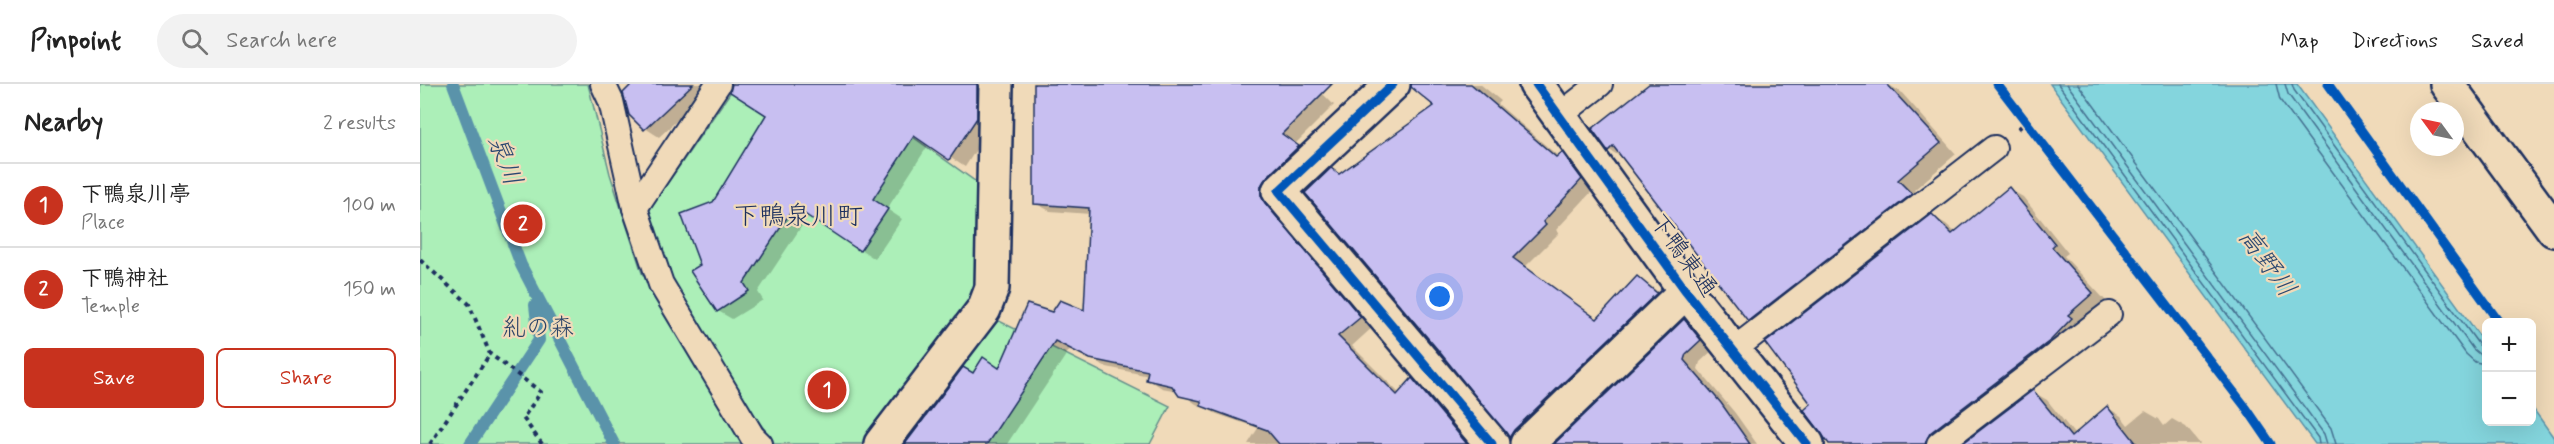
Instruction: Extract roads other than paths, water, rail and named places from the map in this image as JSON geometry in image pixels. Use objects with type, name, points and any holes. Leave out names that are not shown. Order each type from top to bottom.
[{"type":"street","points":[[882,444],[984,309],[992,288],[996,84]]},
{"type":"street","points":[[1393,84],[1280,191],[1492,444]]},
{"type":"street","name":"下鴨東通","points":[[1536,84],[1686,291],[1807,444]]},
{"type":"street","points":[[2447,84],[2554,230]]},
{"type":"street","points":[[1527,444],[1686,291]]},
{"type":"lane","points":[[603,84],[611,101],[634,208],[661,284],[752,436],[760,444]]},
{"type":"lane","points":[[634,208],[718,84]]},
{"type":"lane","points":[[1559,116],[1600,84]]},
{"type":"lane","points":[[1732,351],[1994,148]]},
{"type":"lane","points":[[1939,444],[2109,314]]},
{"type":"water","name":"高野川","points":[[2050,84],[2297,84],[2482,339],[2482,426],[2536,426],[2536,413],[2554,438],[2554,444],[2315,444]]},
{"type":"waterway","name":"泉川","points":[[453,84],[521,265],[614,444]]},
{"type":"waterway","points":[[470,444],[539,340],[535,305]]},
{"type":"place","name":"下鴨神社","points":[[523,224]]},
{"type":"place","name":"下鴨泉川亭","points":[[827,390]]},
{"type":"district","name":"下鴨泉川町","points":[[798,215]]},
{"type":"park label","name":"糺の森","points":[[538,327]]}]
